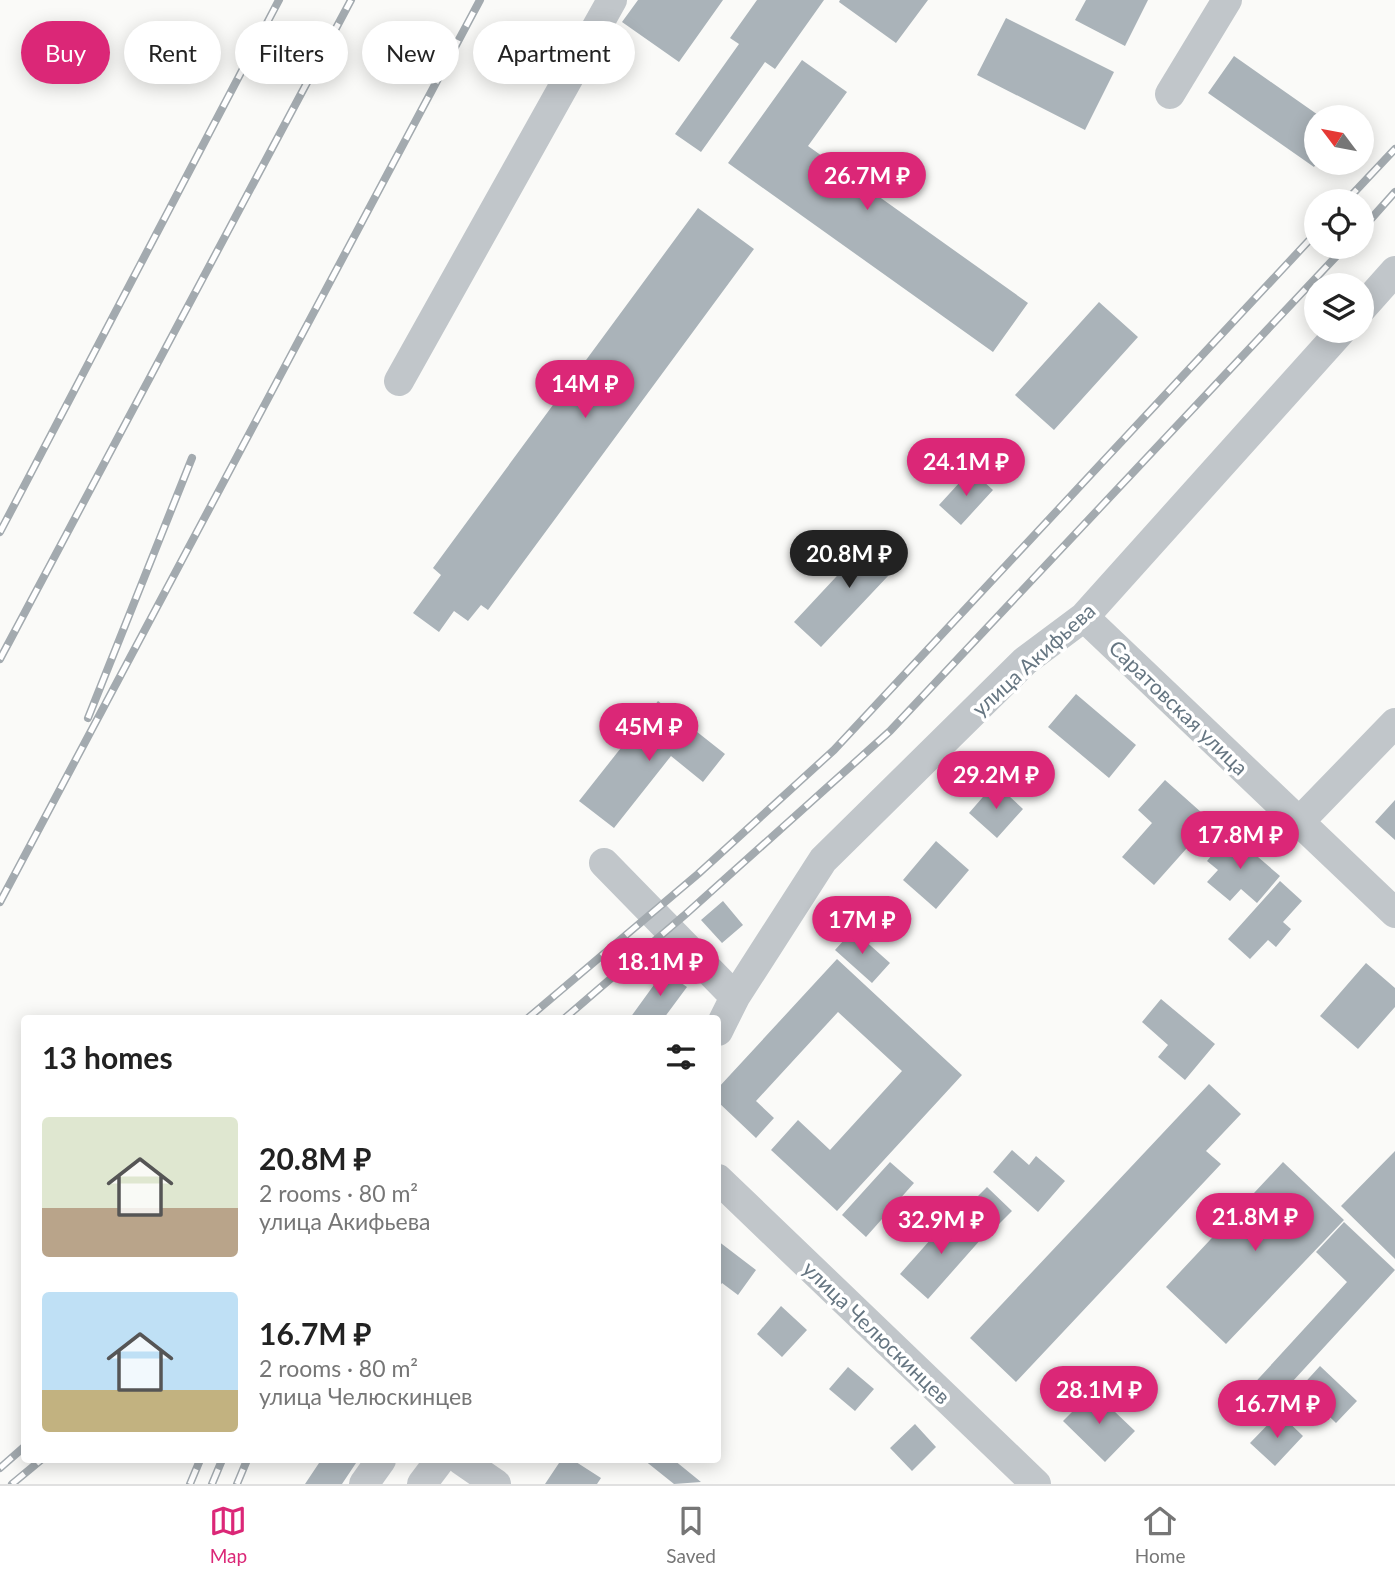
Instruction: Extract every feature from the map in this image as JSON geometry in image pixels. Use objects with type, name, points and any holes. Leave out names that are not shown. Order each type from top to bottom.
[{"type":"street","points":[[399,381],[612,0]]},
{"type":"street","points":[[1170,94],[1227,0]]},
{"type":"street","points":[[1374,295],[1395,271]]},
{"type":"street","name":"улица Акифьева","points":[[721,1025],[735,997],[823,860],[1025,661],[1084,617],[1330,343]]},
{"type":"street","name":"Саратовская улица","points":[[1084,617],[1395,913]]},
{"type":"street","points":[[1299,821],[1395,723]]},
{"type":"street","points":[[604,863],[735,997]]},
{"type":"street","name":"улица Челюскинцев","points":[[721,1182],[1036,1484]]},
{"type":"street","points":[[364,1484],[379,1463]]},
{"type":"street","points":[[422,1484],[438,1463]]},
{"type":"street","points":[[465,1463],[496,1484]]},
{"type":"building","points":[[638,0],[723,0],[679,62],[635,31],[635,21],[623,21]]},
{"type":"building","points":[[757,0],[824,0],[775,69],[765,62],[701,152],[675,134],[739,44],[730,38]]},
{"type":"building","points":[[928,0],[896,43],[839,2]]},
{"type":"building","points":[[1086,0],[1148,0],[1125,46],[1075,20]]},
{"type":"building","points":[[1006,18],[1114,72],[1085,130],[977,75]]},
{"type":"building","points":[[1234,56],[1304,105],[1304,160],[1208,93]]},
{"type":"building","points":[[802,60],[847,92],[808,146],[1028,303],[993,352],[728,163]]},
{"type":"building","points":[[698,208],[754,249],[488,610],[481,605],[468,621],[454,611],[439,632],[413,613],[441,575],[433,568]]},
{"type":"building","points":[[1099,302],[1138,337],[1054,430],[1015,395]]},
{"type":"building","points":[[971,470],[993,490],[961,525],[939,505]]},
{"type":"building","points":[[877,533],[905,558],[821,647],[794,622]]},
{"type":"building","points":[[1076,694],[1136,745],[1109,778],[1048,727]]},
{"type":"building","points":[[658,701],[725,754],[703,782],[671,756],[614,828],[579,801]]},
{"type":"building","points":[[1165,780],[1211,821],[1154,885],[1122,857],[1152,823],[1138,810]]},
{"type":"building","points":[[995,783],[1023,809],[997,838],[969,813]]},
{"type":"building","points":[[1395,800],[1395,840],[1375,822]]},
{"type":"building","points":[[1230,833],[1280,876],[1257,903],[1241,889],[1230,901],[1207,882],[1218,870],[1207,861]]},
{"type":"building","points":[[936,841],[969,870],[936,909],[903,880]]},
{"type":"building","points":[[1280,881],[1302,901],[1283,922],[1291,929],[1276,947],[1268,940],[1250,959],[1228,939]]},
{"type":"building","points":[[723,901],[743,925],[722,943],[701,920]]},
{"type":"building","points":[[853,930],[890,963],[872,983],[835,950]]},
{"type":"building","points":[[837,959],[962,1075],[837,1211],[771,1150],[798,1120],[830,1150],[902,1071],[838,1012],[756,1101],[774,1118],[756,1138],[721,1105],[721,1085]]},
{"type":"building","points":[[1366,963],[1395,988],[1395,1007],[1358,1049],[1320,1016]]},
{"type":"building","points":[[664,971],[687,987],[666,1015],[632,1015]]},
{"type":"building","points":[[1161,999],[1215,1044],[1185,1080],[1158,1057],[1168,1045],[1142,1022]]},
{"type":"building","points":[[1209,1084],[1241,1114],[1206,1151],[1221,1164],[1016,1382],[970,1338]]},
{"type":"building","points":[[1012,1150],[1029,1165],[1036,1156],[1065,1181],[1038,1212],[993,1172]]},
{"type":"building","points":[[1395,1151],[1395,1259],[1341,1206]]},
{"type":"building","points":[[890,1162],[914,1183],[866,1237],[842,1215]]},
{"type":"building","points":[[1283,1162],[1344,1220],[1226,1344],[1166,1287]]},
{"type":"building","points":[[987,1187],[1012,1211],[990,1233],[965,1209]]},
{"type":"building","points":[[954,1213],[982,1238],[928,1299],[900,1274]]},
{"type":"building","points":[[1344,1222],[1395,1270],[1258,1419],[1238,1401],[1347,1282],[1316,1252]]},
{"type":"building","points":[[721,1243],[756,1270],[738,1295],[722,1283]]},
{"type":"building","points":[[781,1306],[807,1330],[782,1357],[757,1334]]},
{"type":"building","points":[[1320,1366],[1357,1401],[1336,1423],[1300,1388]]},
{"type":"building","points":[[848,1367],[874,1389],[855,1411],[829,1389]]},
{"type":"building","points":[[1093,1391],[1135,1431],[1105,1462],[1063,1421]]},
{"type":"building","points":[[1279,1413],[1303,1436],[1275,1466],[1250,1443]]},
{"type":"building","points":[[915,1424],[936,1447],[912,1471],[890,1448]]},
{"type":"building","points":[[319,1463],[356,1463],[342,1484],[305,1484]]},
{"type":"building","points":[[559,1463],[578,1463],[601,1478],[597,1484],[545,1484]]},
{"type":"building","points":[[648,1463],[678,1463],[701,1482],[674,1484]]},
{"type":"railway","points":[[0,532],[279,0]]},
{"type":"railway","points":[[0,659],[351,0]]},
{"type":"railway","points":[[0,902],[480,0]]},
{"type":"railway","points":[[1357,189],[1395,149]]},
{"type":"railway","points":[[1374,216],[1395,192]]},
{"type":"railway","points":[[532,1015],[698,874],[834,750],[1304,246]]},
{"type":"railway","points":[[568,1015],[890,731],[1334,259]]},
{"type":"railway","points":[[88,718],[192,458]]},
{"type":"railway","points":[[0,1468],[21,1450]]},
{"type":"railway","points":[[12,1484],[37,1463]]},
{"type":"railway","points":[[190,1484],[199,1463]]},
{"type":"railway","points":[[212,1484],[221,1463]]},
{"type":"railway","points":[[237,1484],[246,1463]]}]
